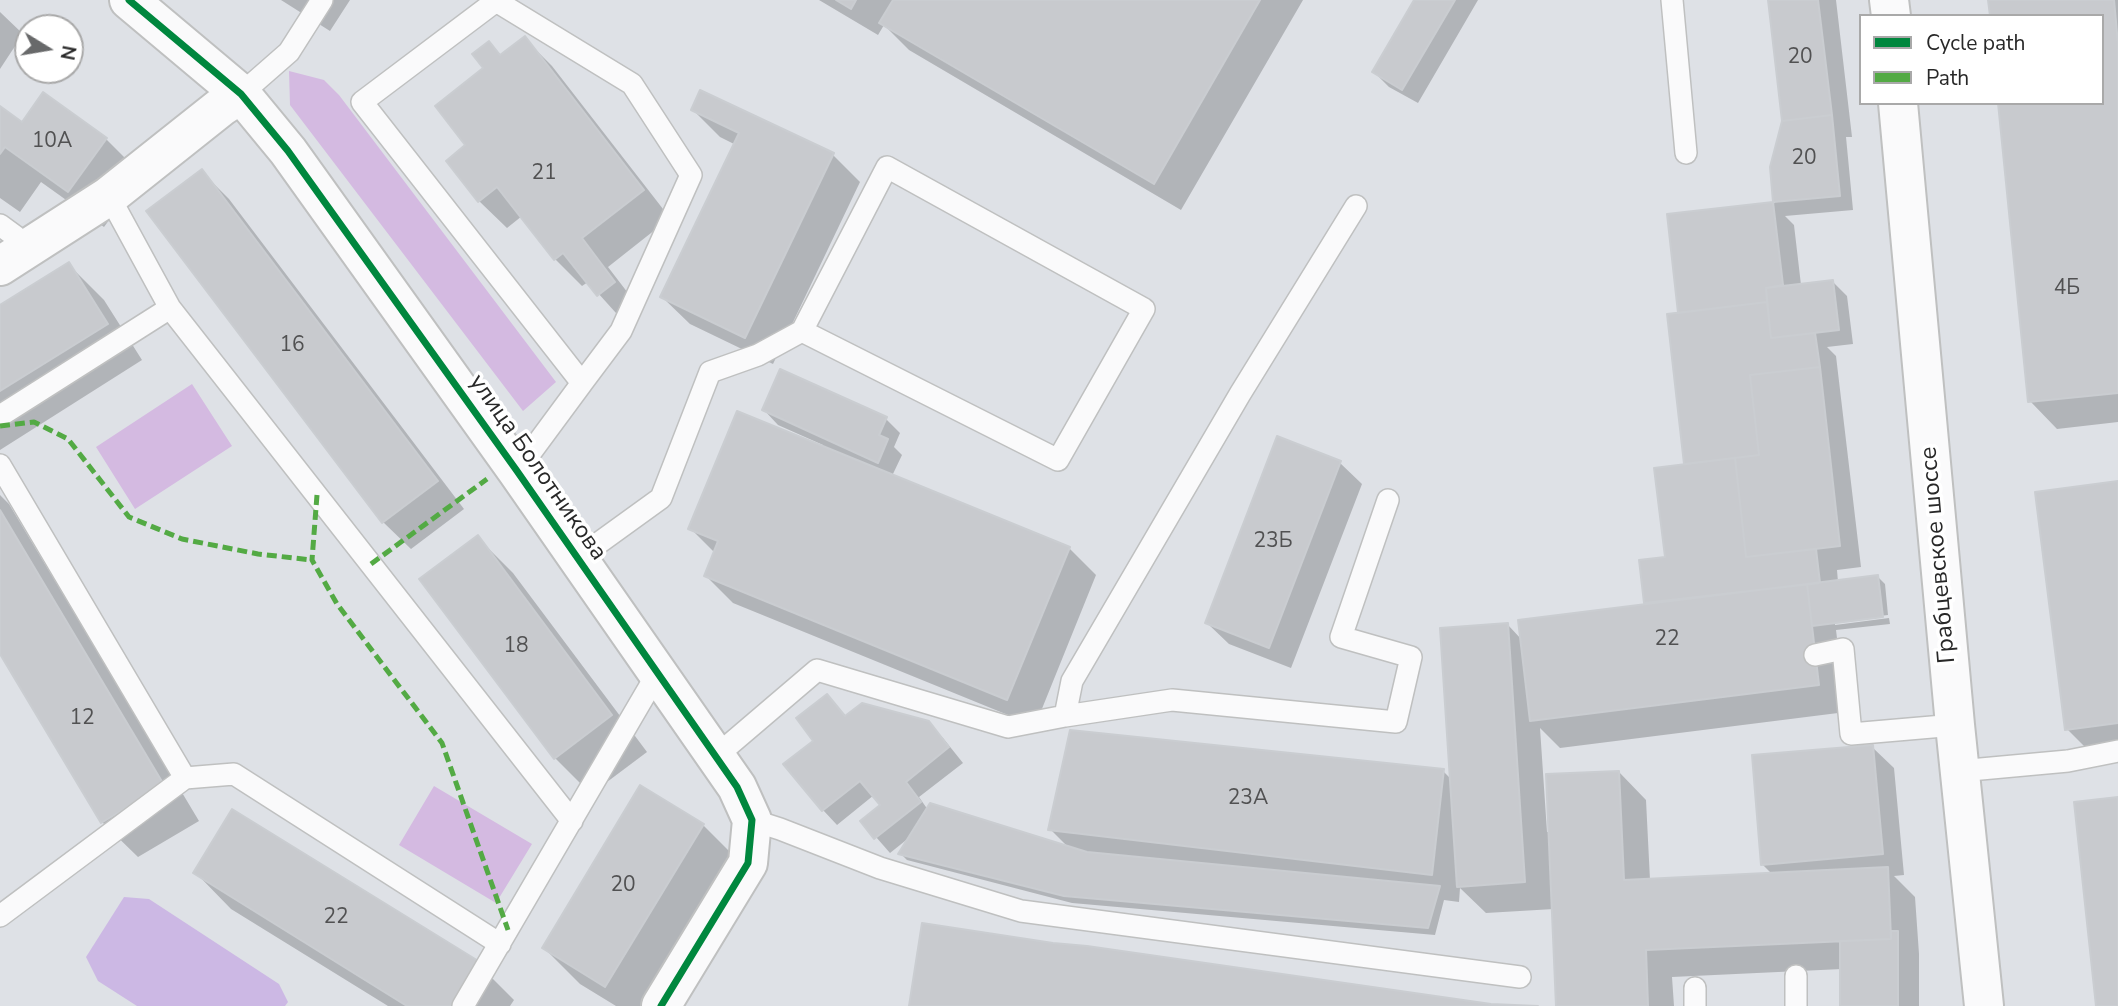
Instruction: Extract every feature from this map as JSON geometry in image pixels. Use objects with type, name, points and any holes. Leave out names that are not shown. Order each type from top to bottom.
[{"type":"street","name":"улица Болотникова","points":[[138,2],[241,94],[288,151],[517,471],[737,787],[752,820],[748,863],[661,1006]]},
{"type":"street","points":[[9,247],[109,196],[241,94]]},
{"type":"street","name":"Грабцевское шоссе","points":[[1898,105],[1959,771],[1984,1006]]},
{"type":"lane","points":[[241,94],[289,52],[322,0]]},
{"type":"lane","points":[[1672,0],[1686,153]]},
{"type":"lane","points":[[517,471],[621,331],[691,175],[632,84],[496,1],[362,102],[582,383]]},
{"type":"lane","points":[[578,558],[661,498],[710,372],[758,355],[802,331],[887,167],[1144,309],[1059,460],[802,331]]},
{"type":"lane","points":[[109,196],[170,308],[572,821]]},
{"type":"lane","points":[[1065,716],[1072,681],[1240,394],[1356,206]]},
{"type":"lane","points":[[0,416],[170,308]]},
{"type":"lane","points":[[0,465],[185,778]]},
{"type":"lane","points":[[716,757],[817,670],[1008,727],[1172,700],[1395,722],[1411,657],[1341,637],[1388,500]]},
{"type":"lane","points":[[1815,655],[1843,649],[1851,734],[1955,725]]},
{"type":"lane","points":[[463,1006],[657,674]]},
{"type":"lane","points":[[1959,771],[2068,761],[2118,751]]},
{"type":"lane","points":[[0,916],[185,778],[234,774],[500,944]]},
{"type":"lane","points":[[752,820],[880,868],[1021,911],[1520,977]]},
{"type":"lane","points":[[1796,976],[1796,1006]]},
{"type":"shaded area","points":[[289,71],[324,80],[339,95],[556,382],[523,411],[290,105]]},
{"type":"shaded area","points":[[192,384],[232,446],[135,509],[96,447]]},
{"type":"shaded area","points":[[434,786],[532,844],[496,903],[399,845]]},
{"type":"shaded area","points":[[124,897],[149,899],[279,984],[288,1002],[285,1006],[137,1006],[98,981],[86,957]]},
{"type":"building","points":[[836,0],[856,0],[851,9]]},
{"type":"building","points":[[893,0],[1260,0],[1154,184],[879,23]]},
{"type":"building","points":[[1414,0],[1455,0],[1402,90],[1372,72]]},
{"type":"building","points":[[1768,0],[1818,0],[1832,115],[1782,121]]},
{"type":"building","points":[[1988,0],[2114,0],[2118,44],[2118,393],[2028,402],[1998,105],[2104,105],[2104,14],[1990,14]]},
{"type":"building","points":[[525,36],[644,190],[582,238],[615,282],[597,296],[563,253],[554,260],[497,187],[478,202],[446,161],[465,145],[435,106],[483,68],[472,54],[489,41],[500,55]]},
{"type":"building","points":[[700,90],[834,153],[745,338],[660,297],[739,133],[691,110]]},
{"type":"building","points":[[43,92],[107,138],[68,192],[5,147],[0,154],[0,106],[22,122]]},
{"type":"building","points":[[1832,115],[1840,196],[1773,202],[1770,167],[1782,121]]},
{"type":"building","points":[[202,169],[438,481],[382,523],[146,211]]},
{"type":"building","points":[[1773,202],[1783,285],[1766,288],[1767,302],[1678,313],[1667,214]]},
{"type":"building","points":[[69,262],[108,324],[0,391],[0,305]]},
{"type":"building","points":[[1833,280],[1839,330],[1771,338],[1766,288]]},
{"type":"building","points":[[1767,302],[1771,338],[1815,333],[1820,367],[1750,375],[1759,455],[1684,464],[1667,314]]},
{"type":"building","points":[[1820,367],[1840,546],[1746,557],[1735,458],[1759,455],[1750,375]]},
{"type":"building","points":[[780,369],[887,417],[879,435],[888,439],[878,463],[762,410]]},
{"type":"building","points":[[737,411],[1070,547],[1007,700],[704,576],[718,541],[688,529]]},
{"type":"building","points":[[1277,436],[1341,461],[1269,648],[1205,623]]},
{"type":"building","points":[[1735,458],[1746,557],[1816,549],[1820,583],[1644,603],[1639,560],[1665,557],[1654,468]]},
{"type":"building","points":[[2118,481],[2118,723],[2065,730],[2035,492]]},
{"type":"building","points":[[0,510],[164,785],[101,823],[0,654]]},
{"type":"building","points":[[478,535],[612,715],[554,759],[419,579]]},
{"type":"building","points":[[1878,575],[1883,617],[1812,626],[1807,584]]},
{"type":"building","points":[[1807,584],[1819,685],[1530,721],[1518,620]]},
{"type":"building","points":[[1508,623],[1525,882],[1457,887],[1440,628]]},
{"type":"building","points":[[827,694],[845,716],[862,703],[929,721],[949,747],[906,782],[921,802],[874,839],[860,821],[880,805],[860,781],[822,811],[783,764],[813,741],[796,718]]},
{"type":"building","points":[[1070,730],[1444,769],[1432,875],[1048,830]]},
{"type":"building","points":[[1873,745],[1883,854],[1761,865],[1752,755]]},
{"type":"building","points":[[1619,771],[1624,880],[1888,867],[1891,939],[1646,950],[1648,1006],[1556,1006],[1546,774]]},
{"type":"building","points":[[640,785],[704,824],[605,987],[542,948]]},
{"type":"building","points":[[2118,797],[2118,1006],[2096,1006],[2074,802]]},
{"type":"building","points":[[930,803],[1087,852],[1440,886],[1428,928],[1064,896],[898,854]]},
{"type":"building","points":[[232,809],[480,962],[452,1006],[407,1006],[193,873]]},
{"type":"building","points":[[922,923],[1491,1004],[1538,1006],[909,1006]]},
{"type":"building","points":[[1891,931],[1898,931],[1898,1006],[1840,1006],[1840,941],[1891,939]]},
{"type":"marked path","points":[[0,426],[34,422],[68,439],[129,517],[182,539],[258,554],[312,560]]},
{"type":"marked path","points":[[371,564],[487,479]]},
{"type":"marked path","points":[[317,495],[312,560],[337,604],[442,743],[508,930]]},
{"type":"cycle path","points":[[129,0],[241,94],[288,151],[517,471],[737,787],[752,820],[748,863],[661,1006]]}]
